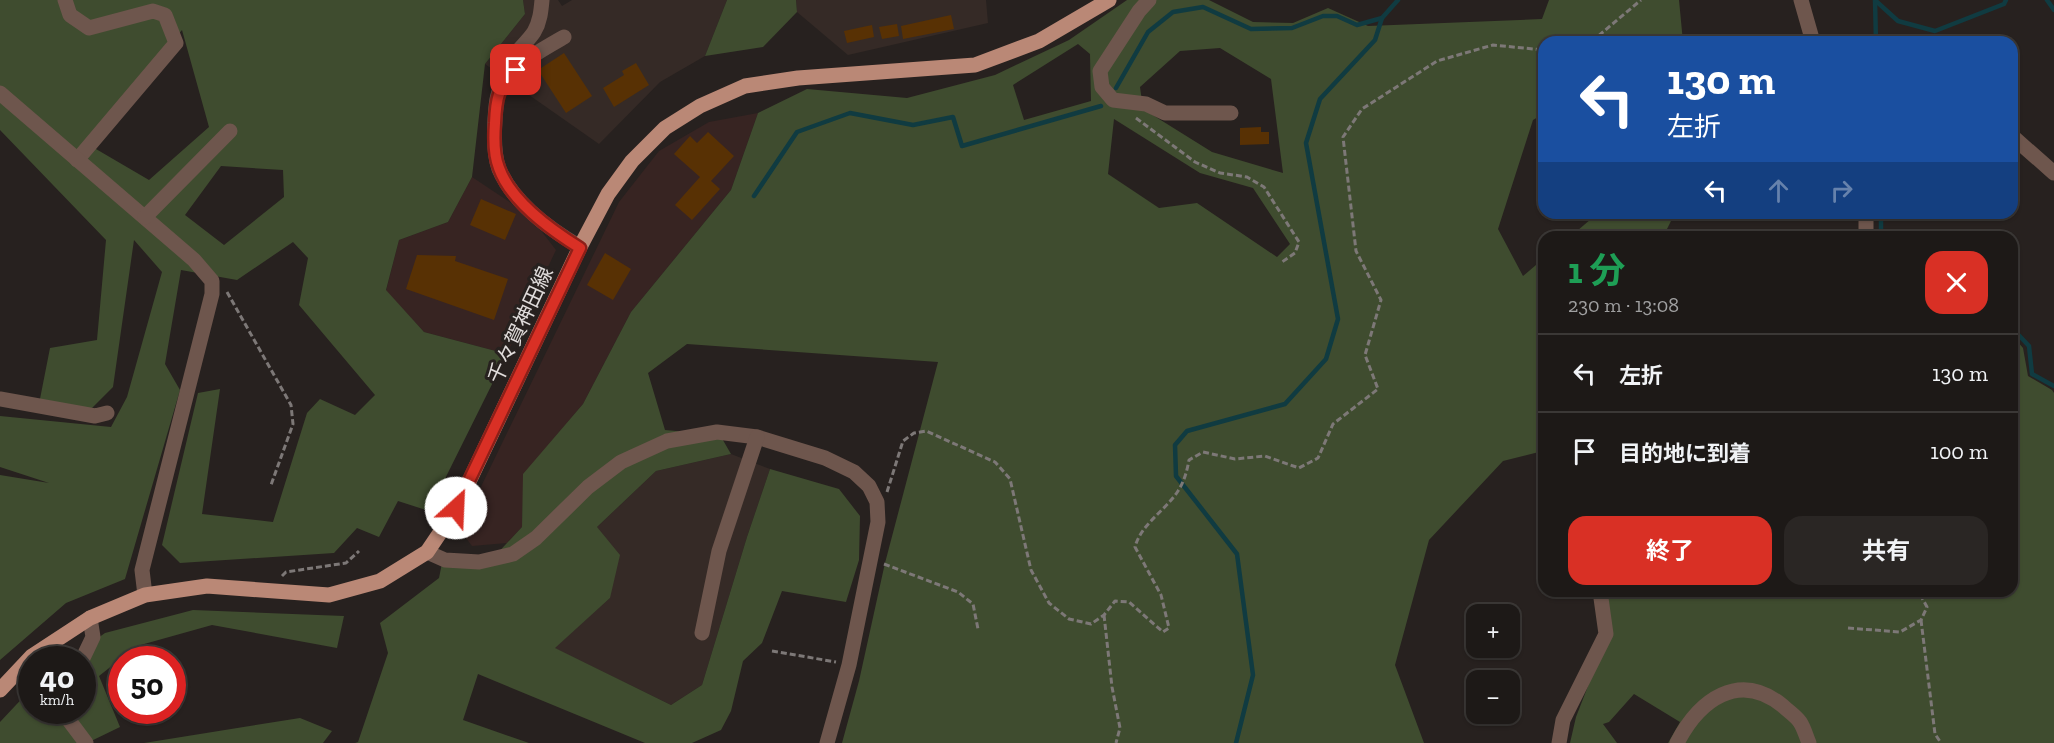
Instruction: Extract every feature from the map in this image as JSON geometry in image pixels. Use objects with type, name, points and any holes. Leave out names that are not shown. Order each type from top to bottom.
[{"type":"main road","name":"千々賀神田線","points":[[0,690],[32,656],[90,618],[145,596],[207,586],[329,595],[380,581],[427,552],[456,508],[608,194],[632,160],[665,128],[700,106],[745,87],[798,78],[975,64],[1039,40],[1109,0]]},
{"type":"street","points":[[64,0],[70,15],[89,28],[153,10],[165,15],[176,43],[77,160]]},
{"type":"street","points":[[542,0],[541,15],[534,32],[506,68],[504,81],[496,97],[494,132],[498,168],[512,192],[550,230],[580,248]]},
{"type":"street","points":[[1149,0],[1138,11],[1101,71],[1102,87],[1113,100],[1146,104],[1165,113],[1231,113]]},
{"type":"street","points":[[1801,0],[1811,36]]},
{"type":"street","points":[[504,81],[529,58],[564,37]]},
{"type":"street","points":[[0,93],[194,260],[212,281],[212,294],[142,570],[145,596]]},
{"type":"street","points":[[145,217],[230,131]]},
{"type":"street","points":[[2018,141],[2054,173]]},
{"type":"street","points":[[0,399],[95,416],[107,413]]},
{"type":"street","points":[[427,552],[445,560],[479,562],[513,554],[536,538],[588,488],[621,462],[667,441],[717,432],[757,437],[825,458],[854,472],[869,486],[877,502],[878,522],[849,665],[827,743]]},
{"type":"street","points":[[702,633],[719,551],[757,437]]},
{"type":"street","points":[[1559,743],[1563,720],[1606,634],[1601,597]]},
{"type":"street","points":[[89,646],[93,637],[90,618]]},
{"type":"street","points":[[1677,743],[1700,709],[1727,692],[1752,689],[1775,700],[1800,721],[1809,743]]},
{"type":"street","points":[[72,724],[86,743]]},
{"type":"path","points":[[1598,36],[1641,0]]},
{"type":"path","points":[[877,502],[888,491],[903,441],[914,433],[926,431],[995,462],[1010,479],[1031,570],[1049,603],[1069,619],[1091,624],[1104,615],[1115,601],[1129,602],[1163,632],[1169,628],[1161,595],[1135,548],[1137,537],[1178,491],[1190,460],[1203,452],[1235,459],[1265,456],[1299,468],[1318,458],[1333,424],[1378,389],[1365,355],[1381,300],[1356,251],[1343,137],[1362,109],[1437,61],[1493,45],[1538,49]]},
{"type":"path","points":[[1113,100],[1195,162],[1220,173],[1247,177],[1264,187],[1299,242],[1295,253],[1282,262]]},
{"type":"path","points":[[212,281],[225,287],[291,405],[293,424],[271,485]]},
{"type":"path","points":[[268,590],[286,572],[346,563],[359,550]]},
{"type":"path","points":[[871,559],[957,592],[972,604],[978,629]]},
{"type":"path","points":[[1922,597],[1927,608],[1921,620],[1935,734],[1941,743]]},
{"type":"path","points":[[1104,615],[1112,687],[1120,728],[1116,743]]},
{"type":"path","points":[[1848,628],[1900,632],[1921,620]]},
{"type":"path","points":[[772,651],[849,665]]},
{"type":"shaded area","points":[[523,0],[558,0],[562,6],[572,0],[727,0],[705,56],[660,82],[599,144],[485,64],[525,14]]},
{"type":"shaded area","points":[[796,0],[986,0],[988,23],[848,55],[797,12]]},
{"type":"shaded area","points":[[758,113],[731,190],[631,312],[583,404],[524,474],[522,527],[507,543],[472,546],[460,530],[619,202],[659,151],[709,122]]},
{"type":"shaded area","points":[[472,177],[529,215],[556,250],[507,354],[424,332],[386,291],[399,240],[448,222]]},
{"type":"shaded area","points":[[731,454],[770,469],[702,685],[671,705],[554,648],[610,598],[597,527],[656,471]]},
{"type":"green space","points":[[0,0],[523,0],[525,14],[485,64],[472,177],[448,222],[399,240],[386,290],[424,332],[507,354],[429,511],[398,501],[379,537],[357,528],[334,553],[180,563],[162,545],[198,393],[220,389],[202,514],[273,522],[307,413],[320,399],[355,415],[375,395],[299,305],[308,258],[293,242],[237,280],[181,270],[165,364],[180,390],[125,579],[66,603],[0,660],[0,475],[49,483],[0,467],[0,416],[111,427],[127,397],[162,272],[134,240],[113,387],[91,409],[39,404],[50,348],[97,340],[106,240],[0,130]],"holes":[[[182,30],[209,127],[149,180],[84,142]],[[221,166],[283,170],[284,197],[224,245],[185,215]]]},
{"type":"green space","points":[[727,0],[796,0],[797,12],[763,47],[705,56]]},
{"type":"green space","points":[[1127,0],[1209,0],[1253,22],[1293,23],[1328,8],[1368,26],[1542,19],[1549,0],[1679,0],[1682,36],[1538,36],[1538,117],[1533,120],[1498,229],[1523,276],[1538,263],[1538,452],[1503,461],[1429,540],[1395,665],[1424,743],[842,743],[859,681],[885,563],[938,362],[687,344],[648,373],[665,430],[720,435],[731,454],[656,471],[597,527],[620,555],[610,598],[555,648],[671,705],[702,685],[770,469],[839,489],[860,516],[859,560],[846,602],[782,591],[762,643],[743,661],[731,711],[721,730],[692,743],[645,743],[478,674],[463,720],[529,743],[355,743],[358,742],[388,653],[380,623],[439,578],[442,563],[493,558],[522,527],[523,474],[583,404],[631,312],[731,190],[758,113],[807,89],[907,98],[995,75],[1069,40]],"holes":[[[1078,44],[1090,54],[1091,101],[1024,120],[1013,85]],[[1220,48],[1271,79],[1283,173],[1212,152],[1143,109],[1140,87],[1180,51]],[[1114,119],[1200,173],[1253,188],[1290,244],[1277,257],[1197,203],[1159,208],[1108,174]]]},
{"type":"green space","points":[[1591,219],[1672,219],[1666,231],[1577,231]]},
{"type":"green space","points":[[2018,342],[2023,348],[2028,376],[2054,393],[2054,743],[1668,743],[1680,722],[1634,694],[1609,722],[1603,724],[1617,743],[1570,743],[1576,717],[1611,627],[1606,597],[2018,597]]},
{"type":"green space","points":[[193,610],[344,616],[337,648],[212,625],[137,646],[108,646],[108,669],[99,676],[108,698],[108,724],[119,724],[120,727],[87,743],[0,743],[0,722],[18,703],[18,724],[96,724],[96,646],[87,646],[105,633]]},
{"type":"green space","points":[[300,718],[332,731],[323,743],[144,743]]},
{"type":"building","points":[[951,15],[954,29],[903,39],[901,26]]},
{"type":"building","points":[[897,24],[899,36],[882,39],[879,27]]},
{"type":"building","points":[[872,25],[874,37],[847,43],[844,31]]},
{"type":"building","points":[[564,53],[592,96],[566,113],[538,70]]},
{"type":"building","points":[[636,63],[649,85],[614,107],[603,88],[624,75],[622,71]]},
{"type":"building","points":[[1261,127],[1261,132],[1269,132],[1269,144],[1240,145],[1240,128]]},
{"type":"building","points":[[708,132],[734,156],[711,181],[720,189],[692,220],[675,205],[700,177],[674,154],[690,136],[697,143]]},
{"type":"building","points":[[481,199],[516,214],[505,240],[470,225]]},
{"type":"building","points":[[605,253],[631,269],[613,300],[587,285]]},
{"type":"building","points":[[417,255],[456,256],[455,261],[508,279],[494,320],[406,289]]},
{"type":"waterway","points":[[1116,88],[1148,32],[1173,12],[1203,7],[1251,29],[1292,28],[1323,16],[1337,16],[1357,25],[1382,18],[1398,0]]},
{"type":"waterway","points":[[1875,0],[1876,36]]},
{"type":"waterway","points":[[1876,1],[1898,21],[1935,31],[2004,4],[2006,0]]},
{"type":"waterway","points":[[2047,0],[2054,10]]},
{"type":"waterway","points":[[1236,743],[1253,675],[1237,554],[1176,476],[1175,445],[1187,431],[1285,404],[1326,359],[1338,319],[1306,143],[1320,99],[1375,40],[1382,18]]},
{"type":"waterway","points":[[754,196],[797,132],[850,113],[913,125],[953,117],[962,146],[1101,106]]},
{"type":"waterway","points":[[1881,219],[1881,231]]},
{"type":"waterway","points":[[2018,334],[2029,346],[2032,374],[2054,386]]},
{"type":"route","points":[[456,508],[580,248],[550,230],[512,192],[498,168],[494,132],[496,97],[504,81],[516,70]]}]
